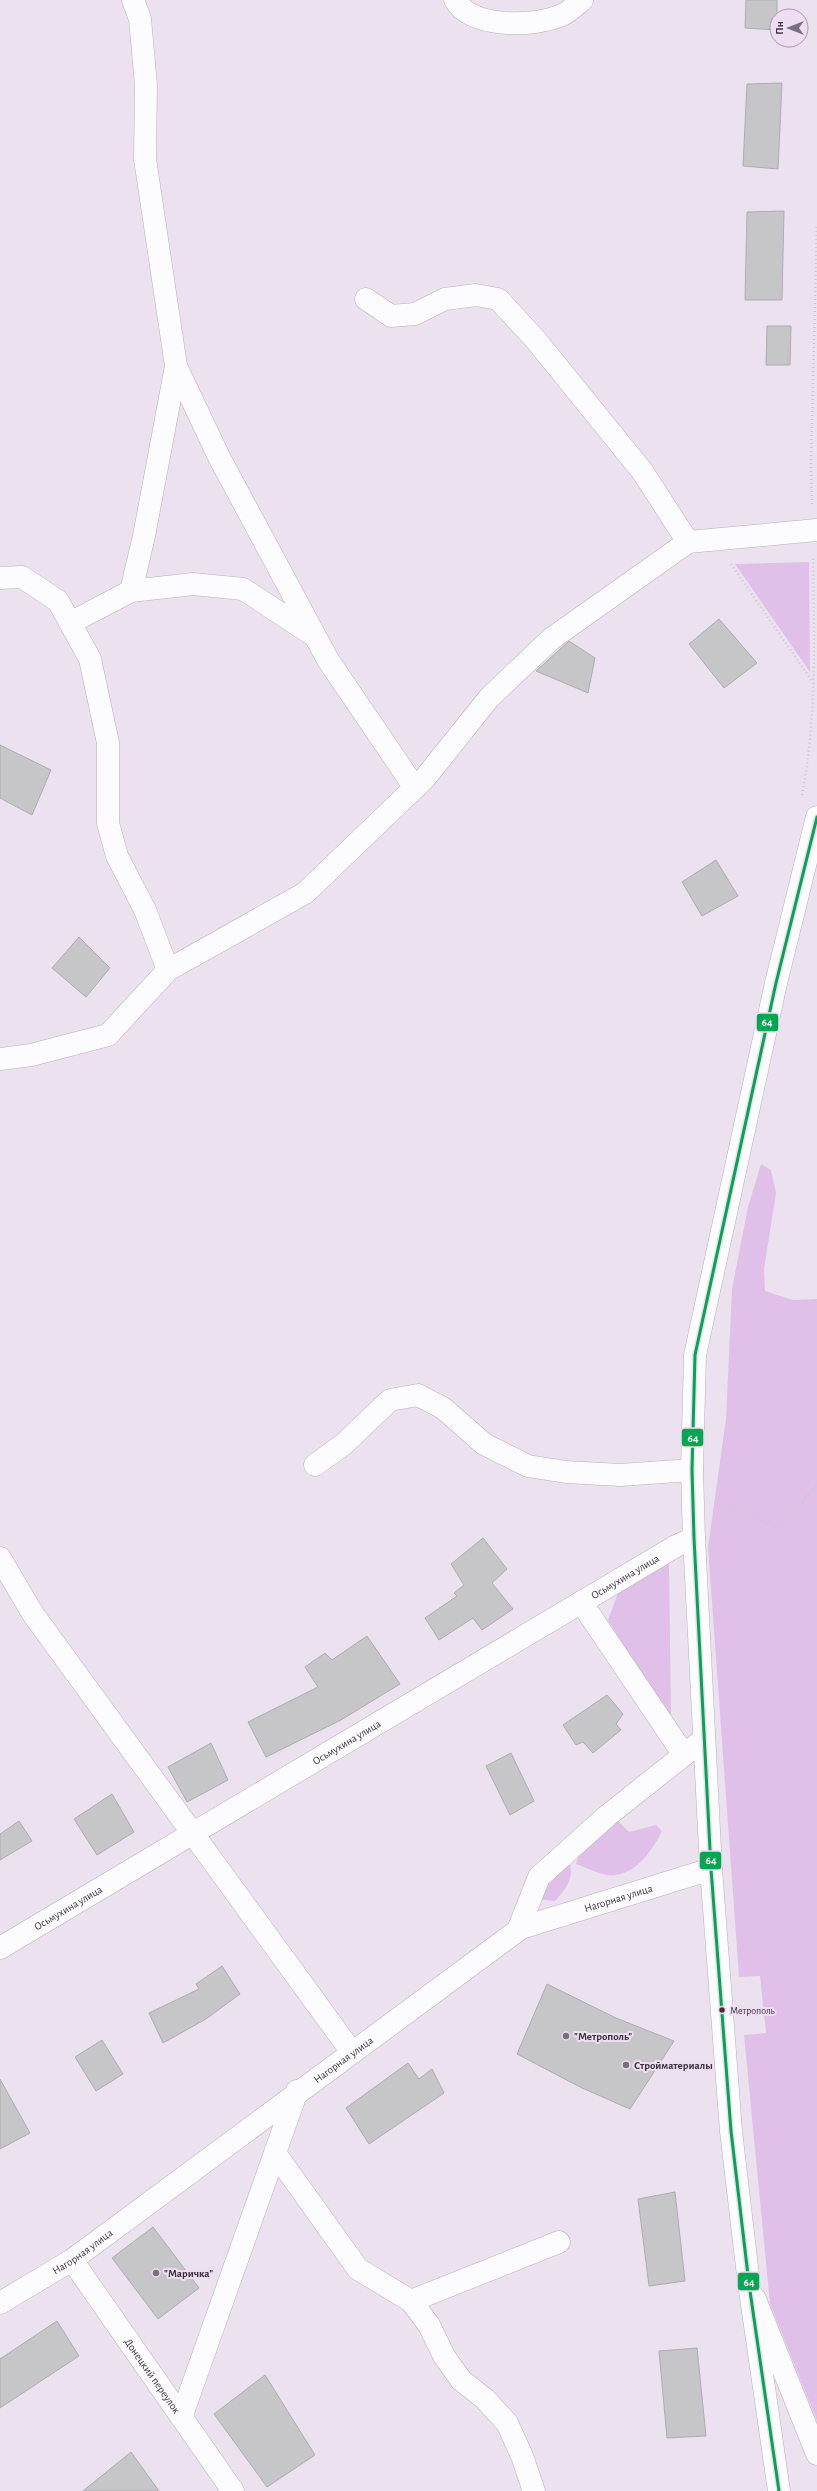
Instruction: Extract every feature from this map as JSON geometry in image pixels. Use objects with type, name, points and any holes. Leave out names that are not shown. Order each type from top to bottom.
[{"type":"street","points":[[455,0],[460,8],[488,22],[525,23],[562,15],[582,0]]},
{"type":"street","points":[[137,6],[146,85],[145,159],[176,366],[219,457],[328,660],[415,788]]},
{"type":"street","points":[[366,299],[391,316],[415,314],[445,300],[476,294],[498,299],[535,339],[642,471],[688,542]]},
{"type":"street","points":[[131,591],[144,536],[176,366]]},
{"type":"street","points":[[0,1059],[31,1055],[108,1035],[168,970],[304,893],[425,778],[489,698],[551,639],[688,542],[815,530]]},
{"type":"street","points":[[0,578],[22,577],[58,601],[90,659],[108,743],[108,824],[117,856],[145,910],[168,970]]},
{"type":"street","points":[[70,623],[131,591],[194,584],[242,589],[316,637]]},
{"type":"street","points":[[779,2491],[749,2284],[731,2131],[711,1869],[694,1538],[692,1470],[695,1355],[776,983],[817,816]]},
{"type":"street","points":[[315,1465],[344,1444],[390,1400],[418,1395],[443,1408],[484,1444],[528,1466],[566,1472],[620,1475],[692,1470]]},
{"type":"street","name":"Осьмухина улица","points":[[0,1948],[190,1833],[581,1602],[676,1546],[694,1538]]},
{"type":"street","points":[[0,1558],[33,1614],[85,1684],[190,1833],[351,2051]]},
{"type":"street","points":[[581,1602],[684,1755]]},
{"type":"street","points":[[518,1930],[539,1877],[607,1816],[704,1739]]},
{"type":"street","name":"Нагорная улица","points":[[0,2303],[72,2260],[351,2051],[518,1930],[711,1869]]},
{"type":"street","points":[[182,2415],[297,2091]]},
{"type":"street","points":[[275,2153],[358,2269],[411,2301],[429,2325],[444,2356],[461,2380],[485,2399],[507,2423],[522,2456],[534,2491]]},
{"type":"street","points":[[411,2301],[559,2242]]},
{"type":"street","name":"Донецкий переулок","points":[[72,2260],[182,2415],[233,2491]]},
{"type":"street","points":[[749,2284],[817,2454]]},
{"type":"path","points":[[800,803],[809,761],[813,682],[815,530],[811,462],[817,225]]},
{"type":"path","points":[[728,539],[731,565],[813,682]]},
{"type":"path","points":[[693,1493],[780,1528],[817,1484]]},
{"type":"shaded area","points":[[809,562],[810,672],[735,564]]},
{"type":"shaded area","points":[[761,1164],[771,1170],[776,1193],[764,1269],[765,1291],[793,1300],[817,1299],[817,2421],[770,2304],[744,2035],[766,2033],[760,1976],[739,1977],[708,1547],[726,1419],[732,1289],[748,1207]]},
{"type":"shaded area","points":[[669,1563],[671,1716],[645,1681],[608,1620],[618,1593]]},
{"type":"shaded area","points":[[618,1821],[629,1832],[656,1825],[662,1831],[644,1859],[638,1865],[624,1873],[616,1875],[606,1875],[576,1864],[579,1854]]},
{"type":"shaded area","points":[[569,1861],[571,1867],[570,1878],[566,1887],[555,1901],[537,1899],[544,1878]]},
{"type":"building","points":[[746,0],[777,0],[777,8],[769,8],[769,30],[745,28]]},
{"type":"building","points":[[782,83],[778,169],[743,166],[747,84]]},
{"type":"building","points":[[784,211],[782,300],[745,300],[747,212]]},
{"type":"building","points":[[767,326],[791,326],[790,365],[766,365]]},
{"type":"building","points":[[719,619],[757,663],[724,688],[689,644]]},
{"type":"building","points":[[569,641],[595,658],[588,693],[536,671]]},
{"type":"building","points":[[0,745],[51,770],[32,815],[0,798]]},
{"type":"building","points":[[716,860],[738,896],[702,916],[682,882]]},
{"type":"building","points":[[79,937],[110,968],[86,997],[52,968]]},
{"type":"building","points":[[483,1538],[507,1569],[492,1583],[513,1609],[482,1630],[473,1618],[439,1640],[425,1618],[457,1596],[454,1593],[464,1585],[451,1564]]},
{"type":"building","points":[[367,1636],[400,1684],[341,1720],[266,1757],[248,1722],[318,1687],[305,1667],[325,1653],[332,1660]]},
{"type":"building","points":[[607,1695],[623,1714],[616,1724],[621,1730],[593,1753],[583,1742],[576,1745],[563,1725]]},
{"type":"building","points":[[211,1743],[228,1780],[187,1802],[168,1767]]},
{"type":"building","points":[[511,1753],[534,1801],[510,1815],[486,1766]]},
{"type":"building","points":[[112,1794],[134,1832],[97,1855],[74,1819]]},
{"type":"building","points":[[19,1821],[32,1841],[0,1860],[0,1834]]},
{"type":"building","points":[[222,1966],[240,1994],[206,2019],[163,2043],[149,2013],[199,1989],[196,1984]]},
{"type":"building","points":[[547,1984],[616,2018],[674,2041],[630,2109],[582,2088],[517,2054]]},
{"type":"building","points":[[102,2040],[123,2074],[96,2091],[75,2057]]},
{"type":"building","points":[[408,2063],[419,2079],[432,2069],[444,2093],[369,2144],[346,2108]]},
{"type":"building","points":[[0,2079],[30,2133],[0,2149]]},
{"type":"building","points":[[675,2192],[685,2281],[649,2286],[638,2199]]},
{"type":"building","name":"\"Маричка\"","points":[[153,2227],[199,2288],[158,2319],[112,2258]]},
{"type":"building","points":[[57,2321],[79,2356],[0,2408],[0,2359]]},
{"type":"building","points":[[697,2348],[706,2436],[667,2438],[659,2351]]},
{"type":"building","points":[[265,2375],[315,2455],[267,2487],[214,2414]]},
{"type":"building","points":[[131,2452],[159,2491],[83,2491]]},
{"type":"transit line","name":"64","points":[[779,2491],[749,2284],[731,2131],[711,1869],[694,1538],[692,1470],[695,1355],[776,983],[817,817]]},
{"type":"place","name":"Метрополь","points":[[722,2010]]},
{"type":"place","name":"\"Метрополь\"","points":[[566,2036]]},
{"type":"place","name":"Стройматериалы","points":[[626,2065]]},
{"type":"place","name":"\"Маричка\"","points":[[156,2273]]}]
